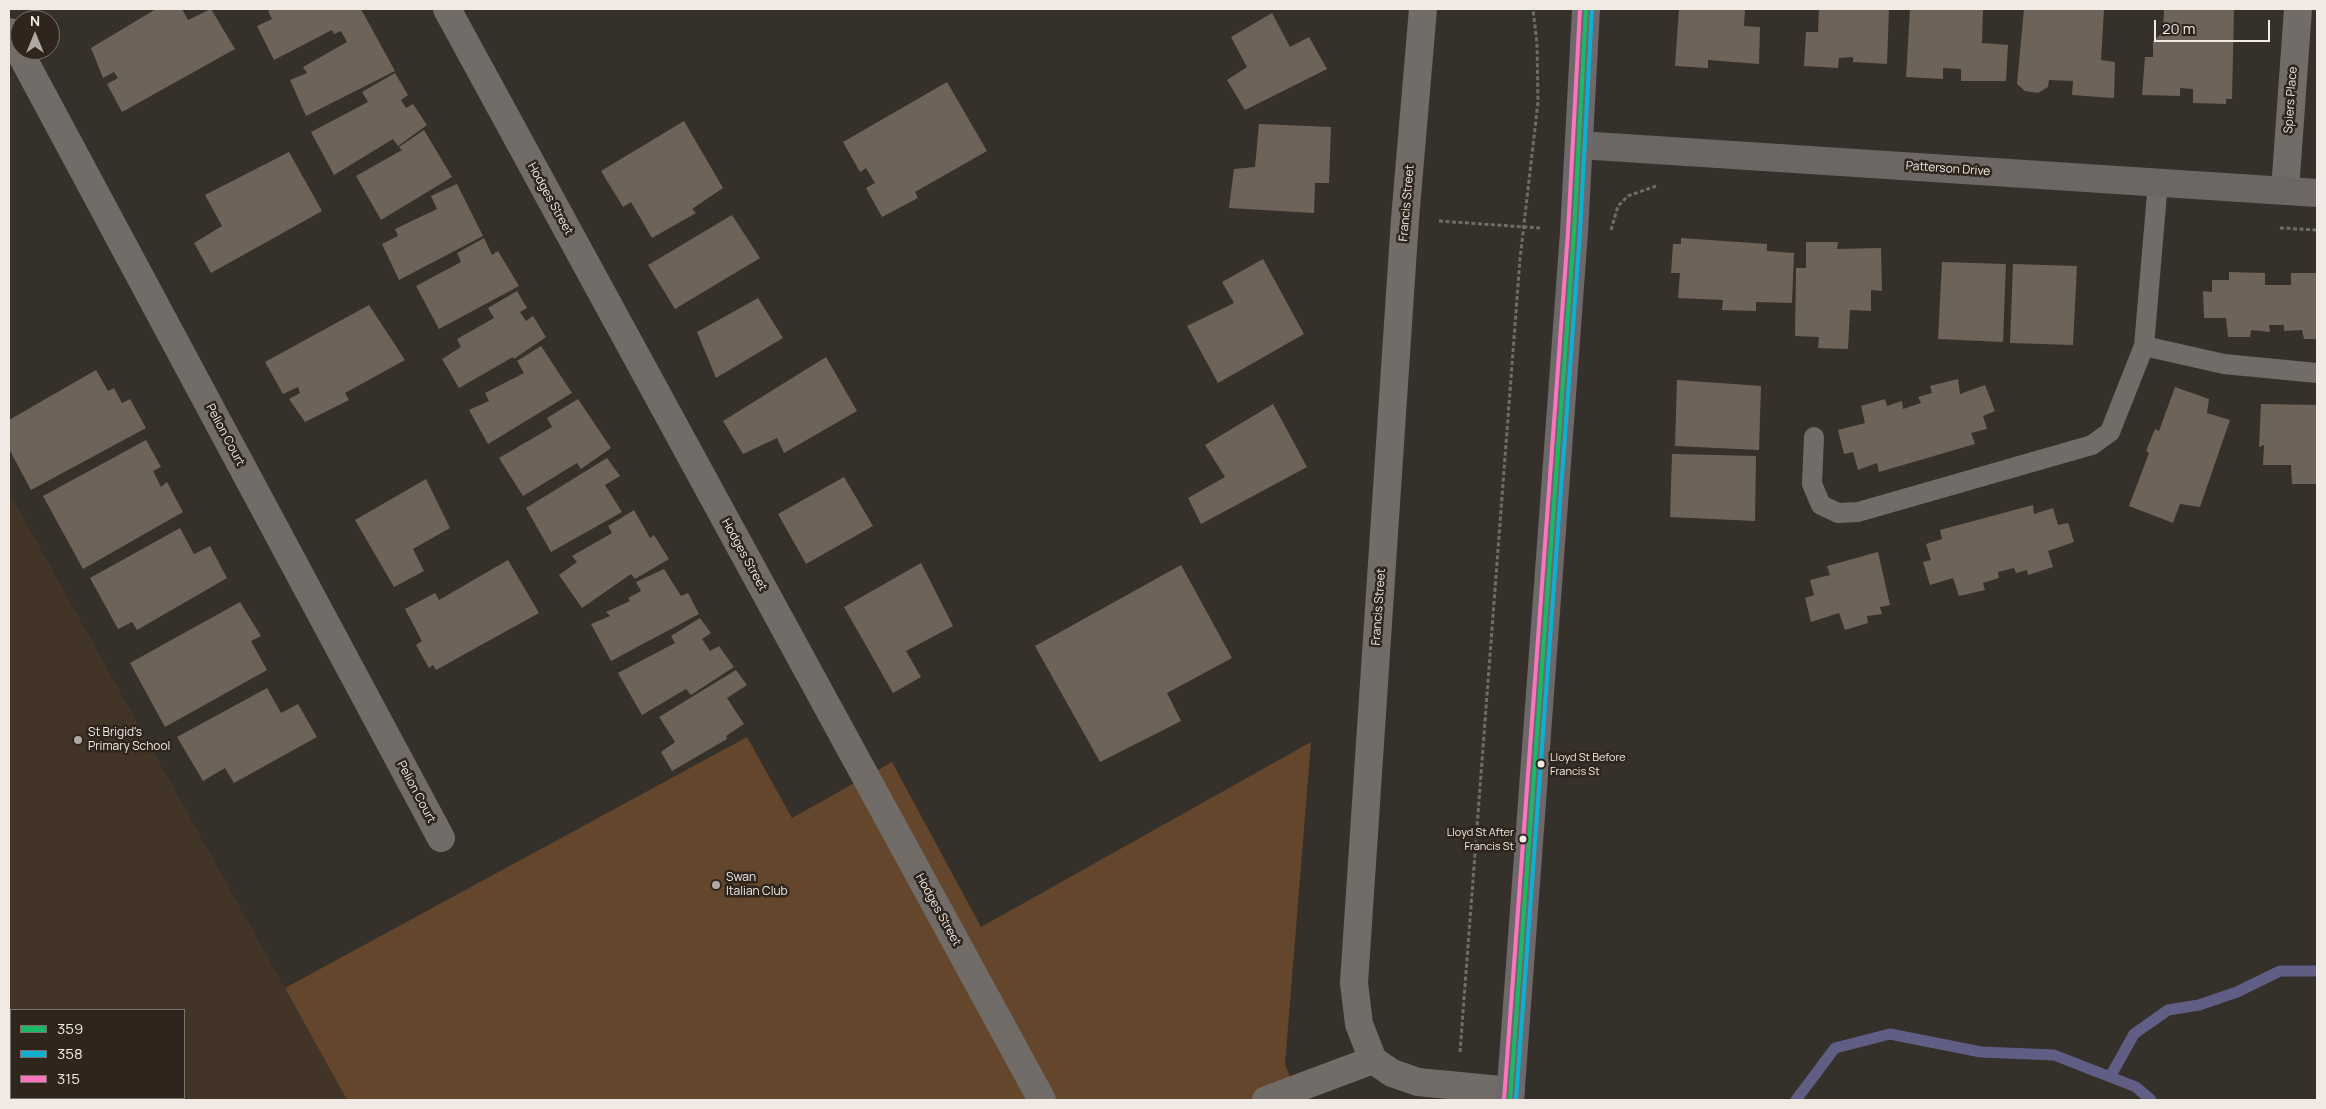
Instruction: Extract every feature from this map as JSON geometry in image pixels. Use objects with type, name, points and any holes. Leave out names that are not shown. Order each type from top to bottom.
[{"type":"main road","points":[[1510,1096],[1574,232],[1586,9]]},
{"type":"street","name":"Hodges Street","points":[[447,9],[1042,1100]]},
{"type":"street","name":"Francis Street","points":[[1373,1060],[1359,1024],[1354,983],[1405,218],[1423,9]]},
{"type":"street","name":"Spiers Place","points":[[2284,190],[2298,9]]},
{"type":"street","name":"Pelion Court","points":[[9,32],[441,838]]},
{"type":"street","name":"Patterson Drive","points":[[1579,145],[2317,193]]},
{"type":"street","points":[[1266,1100],[1373,1060],[1392,1073],[1418,1082],[1458,1086],[1510,1096]]},
{"type":"lane","points":[[1814,437],[1812,484],[1821,505],[1838,513],[1858,512],[2092,445],[2110,432],[2144,346],[2158,182]]},
{"type":"lane","points":[[2144,346],[2224,364],[2317,373]]},
{"type":"path","points":[[1458,1086],[1524,226],[1538,102],[1537,44],[1533,9]]},
{"type":"path","points":[[1405,218],[1524,226],[1609,236],[1618,206],[1628,196],[1639,190],[1664,186]]},
{"type":"path","points":[[2273,227],[2317,230]]},
{"type":"shaded area","name":"St Brigid's Primary School","points":[[9,492],[347,1100],[9,1100]]},
{"type":"shaded area","name":"Swan Italian Club","points":[[747,737],[792,818],[892,762],[981,927],[1311,742],[1285,1064],[1299,1100],[347,1100],[285,988]]},
{"type":"building","points":[[156,9],[182,9],[188,20],[211,9],[235,49],[122,112],[107,84],[118,78],[114,72],[103,78],[91,48]]},
{"type":"building","points":[[272,9],[361,9],[395,71],[306,116],[290,80],[307,73],[303,67],[347,42],[341,31],[334,34],[332,30],[274,60],[257,26],[272,19],[268,11]]},
{"type":"building","points":[[1679,9],[1745,9],[1744,26],[1760,27],[1759,64],[1708,60],[1708,68],[1675,66]]},
{"type":"building","points":[[1819,9],[1889,9],[1887,64],[1853,62],[1853,57],[1839,58],[1838,68],[1804,66],[1806,32],[1818,32]]},
{"type":"building","points":[[1910,9],[1983,9],[1982,43],[2008,45],[2006,81],[1961,81],[1961,69],[1943,68],[1943,79],[1906,77]]},
{"type":"building","points":[[2024,9],[2104,9],[2101,60],[2115,62],[2114,98],[2072,95],[2073,81],[2049,80],[2048,87],[2038,93],[2025,91],[2017,84]]},
{"type":"building","points":[[2164,9],[2234,9],[2232,99],[2226,99],[2226,104],[2193,103],[2193,89],[2180,88],[2180,96],[2142,95],[2145,57],[2153,57],[2153,41],[2163,32]]},
{"type":"building","points":[[1272,13],[1290,47],[1309,37],[1327,69],[1245,110],[1227,80],[1247,67],[1231,37]]},
{"type":"building","points":[[395,73],[408,95],[401,100],[406,108],[413,104],[427,125],[398,146],[393,139],[334,175],[311,132],[368,102],[362,92]]},
{"type":"building","points":[[947,82],[987,151],[915,192],[918,198],[882,217],[866,188],[875,183],[866,168],[860,172],[843,142]]},
{"type":"building","points":[[684,121],[723,188],[692,209],[696,213],[652,238],[631,202],[623,207],[601,171]]},
{"type":"building","points":[[1259,124],[1331,127],[1329,183],[1315,183],[1314,213],[1229,208],[1234,169],[1255,167]]},
{"type":"building","points":[[424,130],[452,177],[381,220],[356,176],[402,150],[399,147]]},
{"type":"building","points":[[289,152],[322,211],[211,273],[194,243],[222,226],[205,195]]},
{"type":"building","points":[[457,184],[483,236],[399,280],[382,244],[398,236],[395,229],[437,209],[431,196]]},
{"type":"building","points":[[732,215],[760,258],[675,309],[648,265]]},
{"type":"building","points":[[484,238],[492,255],[498,251],[519,286],[439,329],[416,286],[461,262],[457,253]]},
{"type":"building","points":[[1681,238],[1767,244],[1767,251],[1794,253],[1792,303],[1756,302],[1756,311],[1722,310],[1723,300],[1678,298],[1680,273],[1671,273],[1673,244],[1681,244]]},
{"type":"building","points":[[1806,242],[1838,242],[1837,249],[1881,248],[1882,291],[1871,290],[1871,311],[1850,310],[1848,349],[1818,348],[1819,337],[1795,336],[1796,268],[1806,268]]},
{"type":"building","points":[[1263,259],[1304,334],[1218,383],[1187,326],[1234,303],[1222,282]]},
{"type":"building","points":[[1942,262],[2006,264],[2003,342],[1938,339]]},
{"type":"building","points":[[2013,264],[2077,266],[2073,345],[2010,343]]},
{"type":"building","points":[[2229,272],[2265,273],[2265,285],[2291,285],[2291,273],[2317,273],[2317,339],[2304,339],[2302,330],[2284,331],[2284,325],[2269,325],[2270,332],[2251,330],[2250,337],[2228,337],[2226,318],[2204,318],[2203,291],[2212,292],[2212,280],[2229,280]]},
{"type":"building","points":[[517,291],[527,308],[520,312],[526,321],[533,316],[546,337],[514,359],[513,357],[459,388],[442,359],[461,347],[457,339],[494,318],[488,308]]},
{"type":"building","points":[[758,298],[783,338],[716,378],[697,332]]},
{"type":"building","points":[[369,305],[405,360],[345,393],[349,400],[305,422],[289,399],[300,393],[298,387],[283,394],[265,362]]},
{"type":"building","points":[[541,346],[572,393],[488,444],[469,410],[489,401],[485,393],[524,373],[517,361]]},
{"type":"building","points":[[826,357],[857,411],[784,453],[777,438],[743,454],[723,421]]},
{"type":"building","points":[[96,370],[108,391],[114,388],[122,403],[130,399],[146,428],[31,490],[9,449],[9,420]]},
{"type":"building","points":[[1958,379],[1960,394],[1985,385],[1995,411],[1983,416],[1987,429],[1971,433],[1975,444],[1879,472],[1877,463],[1858,470],[1853,452],[1844,454],[1838,430],[1865,423],[1861,406],[1885,399],[1887,406],[1902,401],[1903,409],[1921,403],[1918,397],[1932,393],[1930,386]]},
{"type":"building","points":[[1677,380],[1761,386],[1759,450],[1675,446]]},
{"type":"building","points":[[2175,387],[2209,399],[2207,413],[2230,420],[2200,507],[2180,504],[2173,523],[2129,506],[2149,453],[2146,451],[2155,429],[2159,431]]},
{"type":"building","points":[[578,399],[611,448],[581,469],[577,463],[523,496],[499,458],[552,427],[547,418]]},
{"type":"building","points":[[1273,404],[1307,467],[1201,524],[1188,498],[1225,477],[1205,445]]},
{"type":"building","points":[[2261,404],[2317,405],[2317,484],[2292,484],[2291,465],[2263,465],[2264,445],[2259,447]]},
{"type":"building","points":[[146,440],[161,467],[153,471],[161,487],[167,482],[183,512],[83,569],[43,496]]},
{"type":"building","points":[[1672,454],[1756,456],[1755,521],[1670,517]]},
{"type":"building","points":[[607,458],[620,476],[605,485],[622,512],[551,552],[526,508]]},
{"type":"building","points":[[844,477],[873,526],[806,564],[778,514]]},
{"type":"building","points":[[426,479],[450,528],[413,549],[424,571],[394,587],[355,520]]},
{"type":"building","points":[[2033,505],[2034,514],[2053,508],[2058,525],[2068,523],[2069,525],[2074,542],[2048,551],[2053,567],[2028,575],[2027,570],[2016,573],[2014,568],[1998,572],[1999,578],[1983,583],[1985,590],[1959,596],[1953,578],[1930,585],[1923,562],[1931,560],[1926,544],[1942,539],[1940,530]]},
{"type":"building","points":[[634,510],[650,538],[654,535],[669,559],[635,579],[631,574],[582,608],[559,575],[577,562],[572,556],[612,533],[608,526]]},
{"type":"building","points":[[180,528],[194,554],[210,546],[227,578],[137,630],[132,622],[118,629],[90,578]]},
{"type":"building","points":[[1878,552],[1890,605],[1880,607],[1882,614],[1867,616],[1868,623],[1845,630],[1839,613],[1811,622],[1805,598],[1814,595],[1810,580],[1830,575],[1827,566]]},
{"type":"building","points":[[508,560],[539,613],[436,670],[433,665],[429,668],[416,645],[422,641],[405,609],[435,593],[439,600]]},
{"type":"building","points":[[921,563],[953,626],[906,651],[921,677],[893,693],[844,607]]},
{"type":"building","points":[[1181,565],[1232,658],[1167,693],[1181,721],[1100,762],[1035,646]]},
{"type":"building","points":[[664,569],[681,596],[688,593],[699,614],[611,661],[591,624],[610,616],[606,612],[630,601],[628,598],[641,591],[636,582]]},
{"type":"building","points":[[240,602],[261,636],[251,641],[267,670],[165,727],[130,663]]},
{"type":"building","points":[[700,618],[711,633],[702,639],[710,651],[719,646],[734,667],[691,695],[686,689],[642,715],[618,673],[675,643],[671,636]]},
{"type":"building","points":[[736,670],[747,685],[727,698],[744,724],[726,736],[727,739],[672,771],[661,752],[675,742],[659,717]]},
{"type":"building","points":[[267,688],[281,713],[298,704],[317,737],[234,783],[225,768],[203,781],[177,737]]},
{"type":"building","points":[[63,1099],[64,1100],[41,1100]]},
{"type":"building","points":[[113,1099],[114,1100],[89,1100]]},
{"type":"waterway","points":[[2110,1077],[2134,1034],[2168,1010],[2199,1005],[2237,992],[2280,971],[2317,971]]},
{"type":"waterway","points":[[1796,1100],[1835,1048],[1890,1034],[1981,1052],[2054,1055],[2136,1087],[2151,1100]]},
{"type":"transit line","name":"315","points":[[1504,1100],[1568,232],[1580,9]]},
{"type":"transit line","name":"359","points":[[1510,1100],[1574,232],[1586,9]]},
{"type":"transit line","name":"358","points":[[1516,1100],[1580,232],[1592,9]]},
{"type":"place","name":"St Brigid's Primary School","points":[[78,740]]},
{"type":"place","name":"Lloyd St Before Francis St","points":[[1541,764]]},
{"type":"place","name":"Lloyd St After Francis St","points":[[1523,839]]},
{"type":"place","name":"Swan Italian Club","points":[[716,885]]}]
